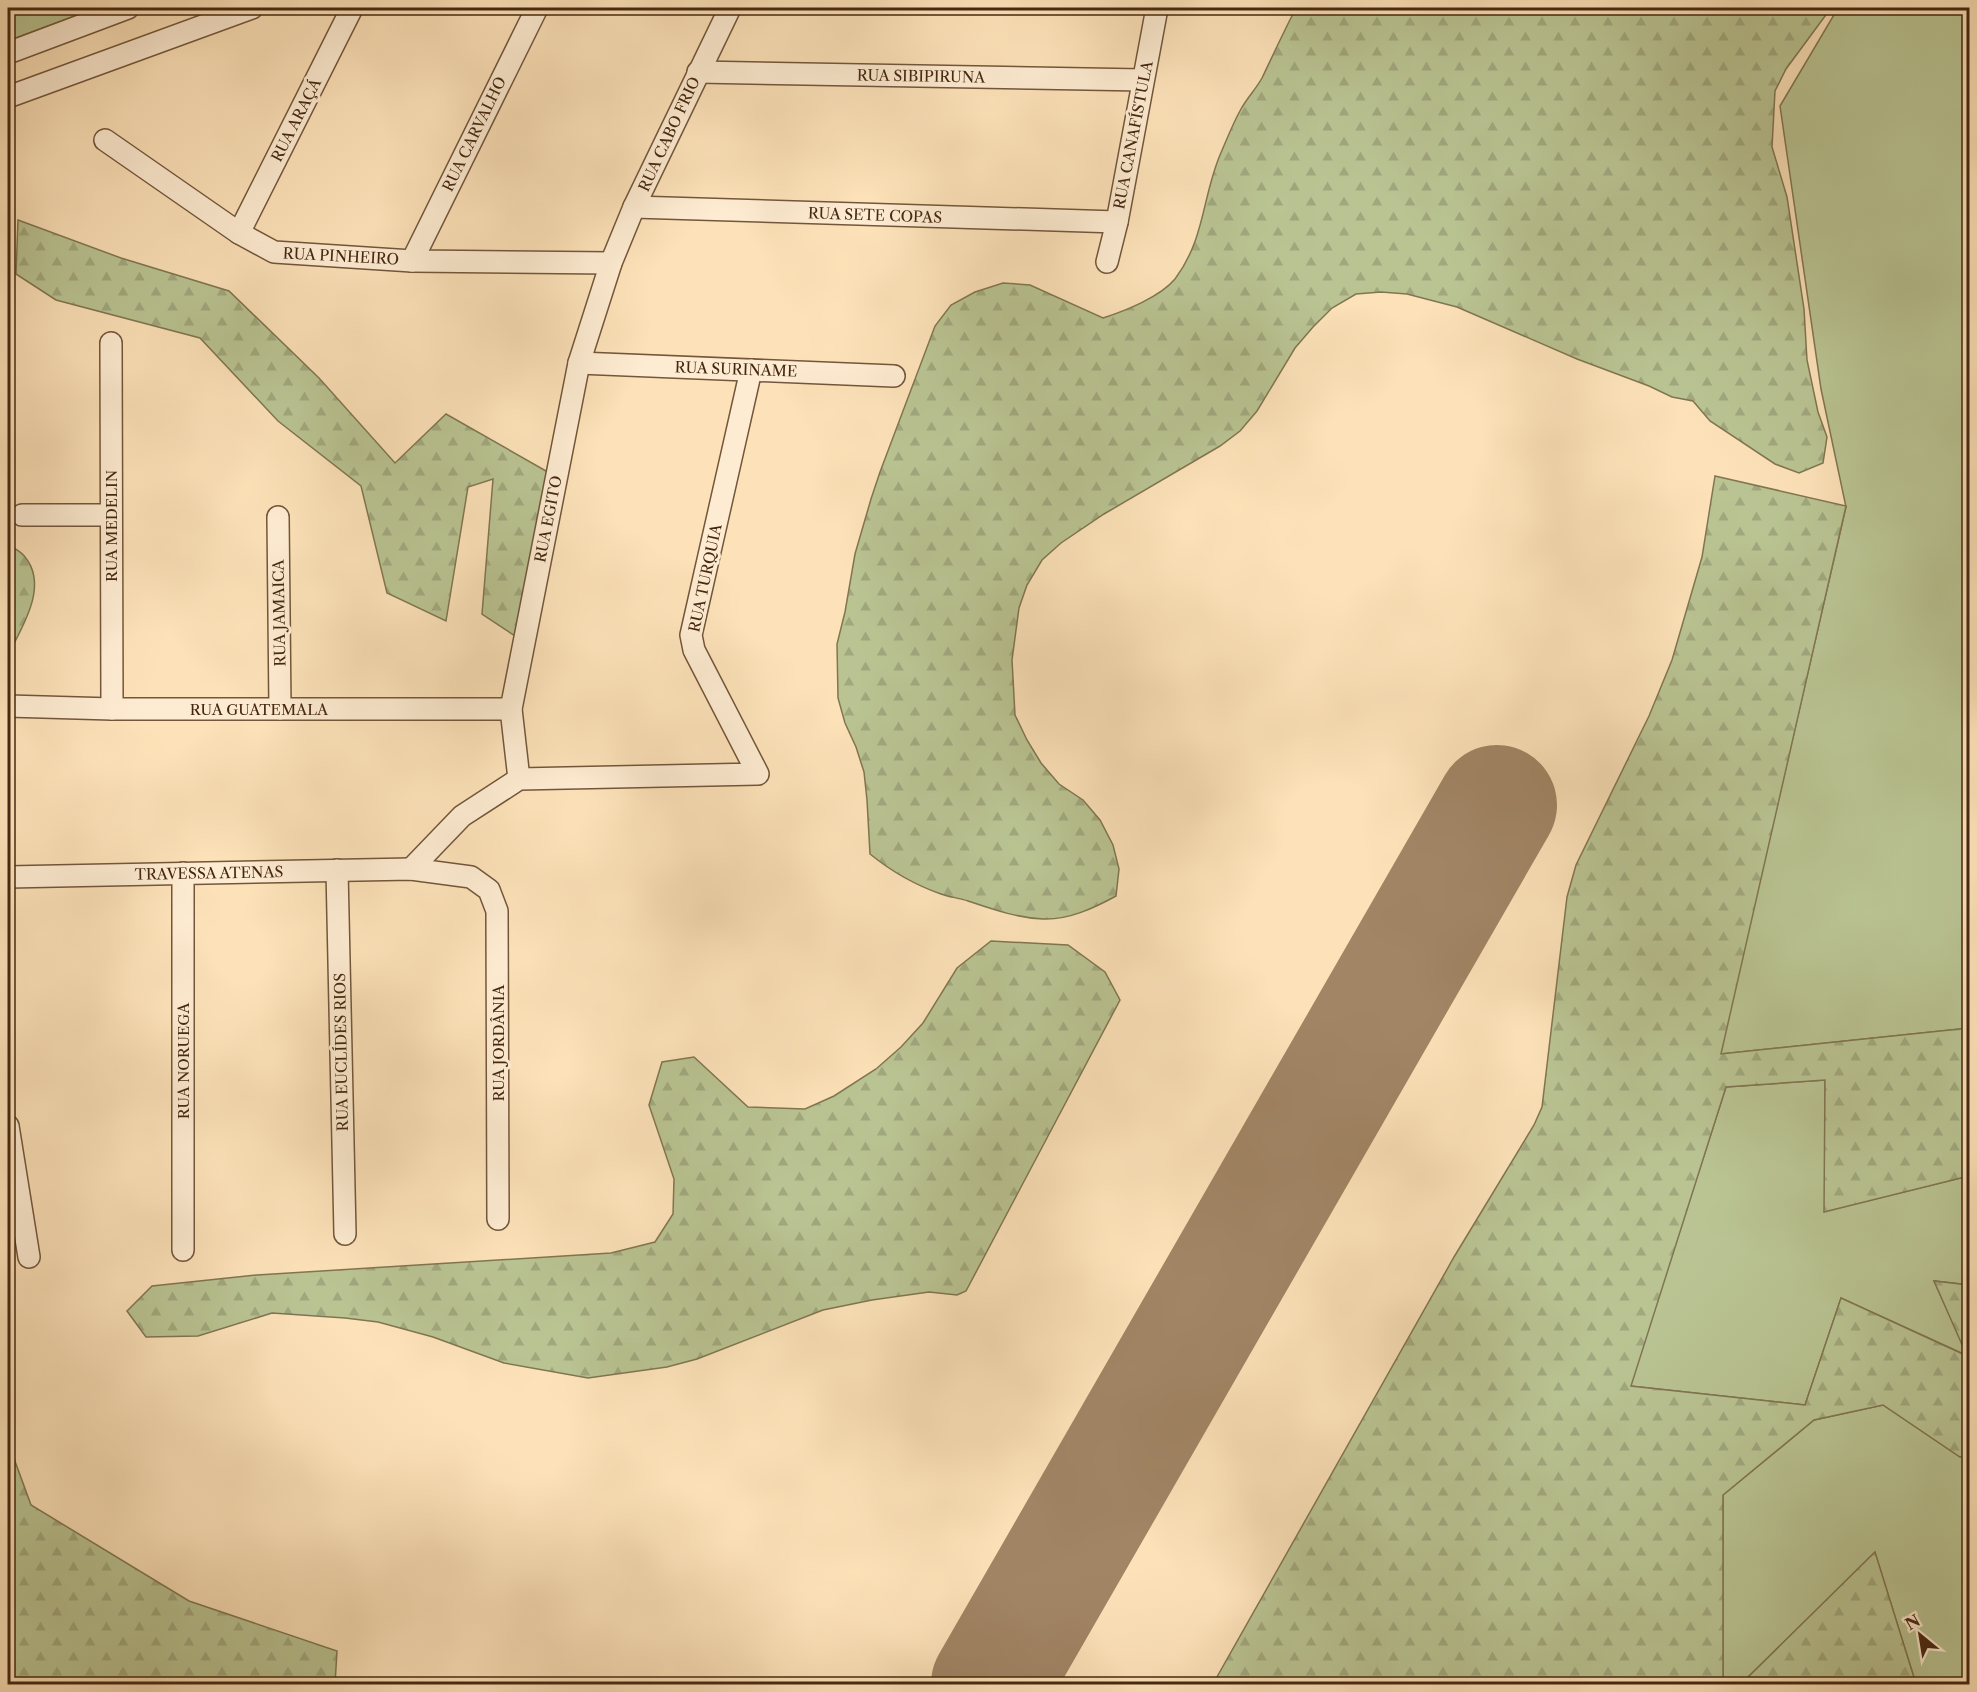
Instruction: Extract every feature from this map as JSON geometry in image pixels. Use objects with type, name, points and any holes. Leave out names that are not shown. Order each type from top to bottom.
[{"type":"street","points":[[8,53],[128,8]]},
{"type":"street","points":[[8,97],[252,8]]},
{"type":"street","name":"RUA ARAÇÁ","points":[[239,233],[352,8]]},
{"type":"street","name":"RUA CARVALHO","points":[[411,261],[537,8]]},
{"type":"street","name":"RUA CABO FRIO","points":[[611,262],[634,207],[730,8]]},
{"type":"street","name":"RUA CANAFÍSTULA","points":[[1107,262],[1117,222],[1156,8]]},
{"type":"street","name":"RUA SIBIPIRUNA","points":[[698,72],[1143,80]]},
{"type":"street","name":"RUA PINHEIRO","points":[[105,140],[239,233],[274,252],[411,261],[611,262]]},
{"type":"street","name":"RUA SETE COPAS","points":[[634,207],[1117,222]]},
{"type":"street","name":"RUA EGITO","points":[[519,778],[511,708],[579,363],[611,262]]},
{"type":"street","name":"RUA MEDELIN","points":[[111,342],[112,709]]},
{"type":"street","name":"RUA SURINAME","points":[[579,363],[894,376]]},
{"type":"street","name":"RUA TURQUIA","points":[[519,778],[758,774],[694,650],[692,635],[751,369]]},
{"type":"street","points":[[22,515],[111,514]]},
{"type":"street","name":"RUA JAMAICA","points":[[278,517],[280,709]]},
{"type":"street","name":"RUA GUATEMALA","points":[[8,706],[112,709],[511,708]]},
{"type":"street","points":[[411,869],[462,816],[519,778]]},
{"type":"street","name":"TRAVESSA ATENAS","points":[[8,877],[411,869],[471,878]]},
{"type":"street","name":"RUA EUCLÍDES RIOS","points":[[337,870],[345,1234]]},
{"type":"street","name":"RUA NORUEGA","points":[[183,873],[183,1250]]},
{"type":"street","name":"RUA JORDÂNIA","points":[[471,878],[489,890],[497,911],[498,1219]]},
{"type":"street","points":[[8,1126],[29,1257]]},
{"type":"green space","points":[[8,8],[96,8],[8,41]]},
{"type":"green space","points":[[1296,8],[1831,8],[1786,69],[1775,91],[1772,147],[1787,197],[1804,309],[1807,360],[1818,412],[1827,437],[1823,463],[1799,473],[1775,464],[1710,421],[1693,401],[1672,397],[1457,307],[1407,294],[1381,292],[1356,294],[1332,308],[1295,348],[1257,411],[1240,431],[1220,446],[1104,514],[1061,543],[1042,560],[1027,585],[1019,608],[1012,660],[1015,715],[1041,763],[1059,784],[1083,800],[1100,820],[1113,845],[1119,869],[1116,896],[1072,915],[1043,919],[1005,913],[931,890],[904,877],[870,854],[864,772],[838,698],[837,644],[855,554],[871,499],[935,326],[951,305],[975,292],[1003,283],[1030,285],[1103,318],[1142,303],[1169,286],[1185,264],[1198,234],[1214,171],[1233,125],[1243,105],[1262,78]]},
{"type":"green space","points":[[1838,8],[1969,8],[1969,1028],[1720,1054],[1846,507],[1821,389],[1780,106]]},
{"type":"green space","points":[[18,220],[121,258],[229,291],[319,378],[395,463],[446,414],[553,475],[518,638],[482,614],[493,479],[468,487],[446,621],[387,593],[361,486],[278,421],[200,338],[56,300],[16,274]]},
{"type":"green space","points":[[1715,476],[1846,506],[1721,1054],[1969,1028],[1969,1176],[1824,1212],[1825,1080],[1726,1087],[1631,1386],[1805,1405],[1841,1298],[1967,1356],[1934,1281],[1969,1285],[1969,1454],[1960,1457],[1883,1405],[1814,1420],[1723,1495],[1723,1684],[1213,1684],[1454,1257],[1534,1125],[1542,1107],[1567,897],[1576,865],[1649,716],[1672,660],[1702,557]]},
{"type":"green space","points":[[10,545],[25,557],[32,568],[34,593],[26,619],[8,655],[8,546]]},
{"type":"green space","points":[[991,941],[1068,945],[1105,972],[1120,1000],[966,1291],[957,1295],[929,1292],[823,1310],[697,1359],[667,1367],[588,1378],[504,1363],[433,1337],[378,1322],[272,1313],[198,1336],[146,1337],[127,1311],[152,1286],[257,1275],[611,1253],[655,1242],[673,1214],[674,1179],[649,1105],[662,1062],[694,1057],[748,1107],[805,1109],[834,1096],[876,1069],[901,1047],[923,1023],[957,968]]},
{"type":"green space","points":[[1825,1080],[1825,1211],[1969,1176],[1969,1285],[1934,1281],[1968,1356],[1841,1298],[1805,1405],[1630,1386],[1726,1087]]},
{"type":"green space","points":[[1883,1405],[1960,1457],[1969,1454],[1969,1684],[1916,1684],[1875,1553],[1741,1684],[1723,1684],[1723,1495],[1814,1420]]},
{"type":"green space","points":[[8,1442],[31,1505],[189,1601],[337,1651],[335,1684],[8,1684]]},
{"type":"green space","points":[[1875,1552],[1916,1684],[1741,1684]]},
{"type":"runway","points":[[991,1684],[1497,805]]}]
